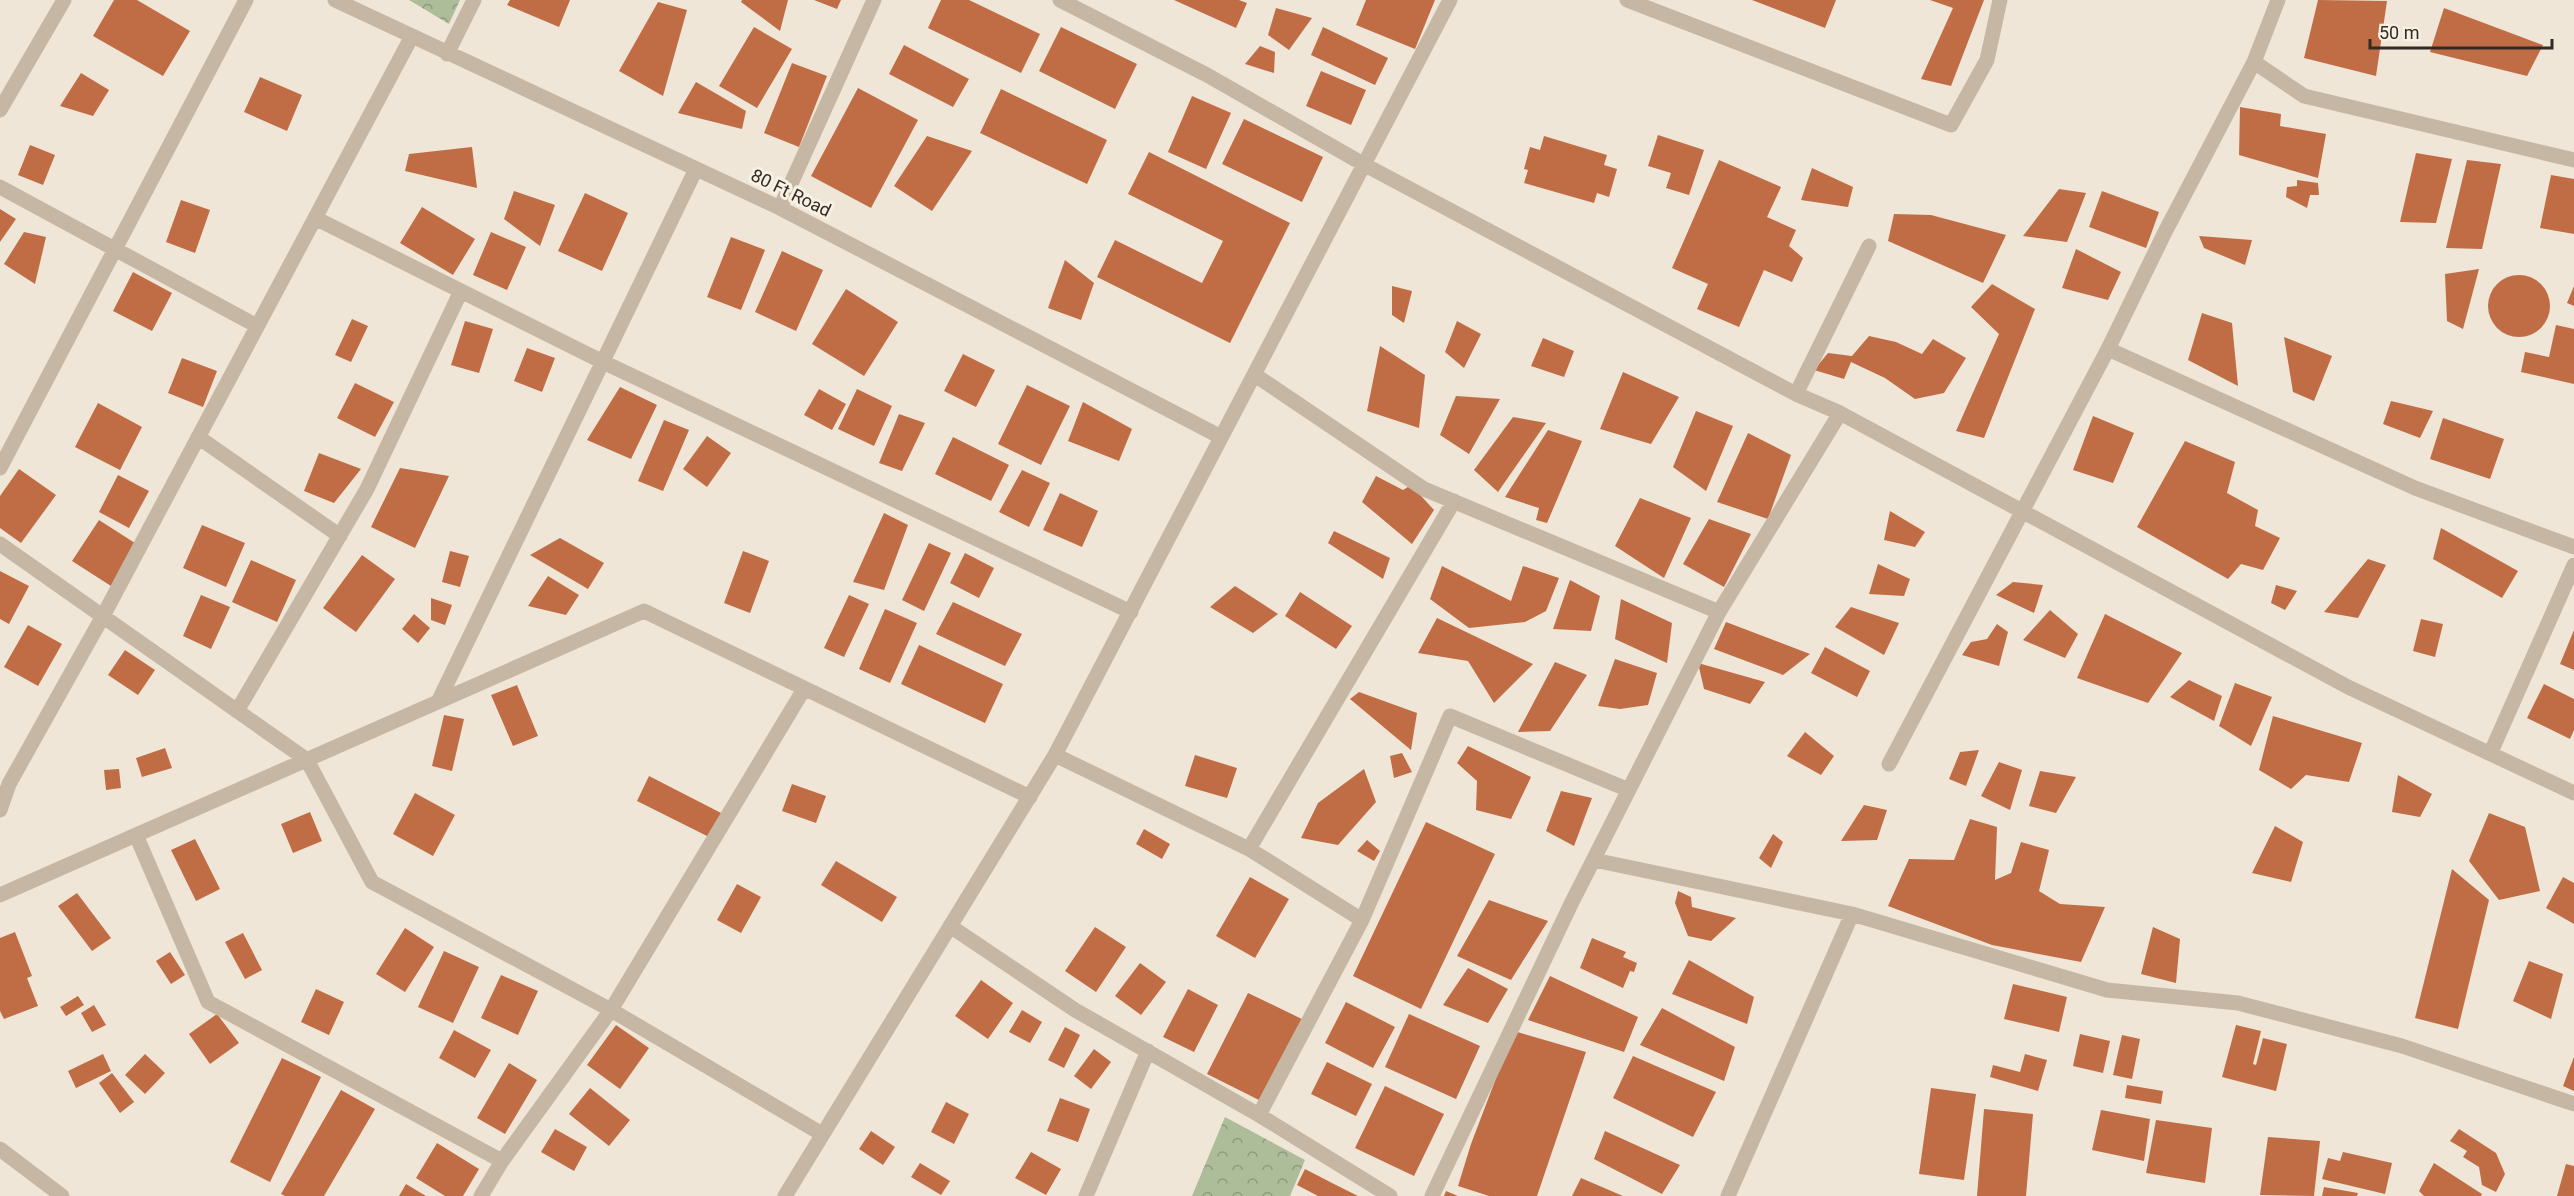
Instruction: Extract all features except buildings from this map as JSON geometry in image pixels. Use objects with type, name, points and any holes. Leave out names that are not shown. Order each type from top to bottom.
[{"type":"street","points":[[0,110],[64,0]]},
{"type":"street","points":[[0,468],[246,0]]},
{"type":"street","name":"80 Ft Road","points":[[335,0],[780,208],[1221,437]]},
{"type":"street","points":[[447,54],[474,0]]},
{"type":"street","points":[[780,208],[874,0]]},
{"type":"street","points":[[1060,0],[1207,75],[1365,165],[1796,394],[1840,413],[2348,687],[2491,752],[2574,793]]},
{"type":"street","points":[[784,1196],[1055,754],[1450,0]]},
{"type":"street","points":[[1627,0],[1951,125],[1987,60],[2000,0]]},
{"type":"street","points":[[1889,764],[2108,350],[2165,232],[2254,62],[2278,0]]},
{"type":"street","points":[[0,810],[4,781],[103,616],[412,36]]},
{"type":"street","points":[[2254,62],[2304,96],[2574,160]]},
{"type":"street","points":[[438,702],[696,169]]},
{"type":"street","points":[[0,187],[257,326]]},
{"type":"street","points":[[315,218],[603,362],[1131,612]]},
{"type":"street","points":[[1796,394],[1869,246]]},
{"type":"street","points":[[237,711],[367,489],[460,291]]},
{"type":"street","points":[[2108,350],[2415,488],[2574,547]]},
{"type":"street","points":[[1255,375],[1424,489],[1719,612]]},
{"type":"street","points":[[1432,1196],[1594,860],[1719,612],[1840,413]]},
{"type":"street","points":[[198,437],[340,536]]},
{"type":"street","points":[[1249,849],[1454,501]]},
{"type":"street","points":[[0,544],[307,760],[372,882],[611,1010],[822,1134]]},
{"type":"street","points":[[2491,752],[2574,564]]},
{"type":"street","points":[[0,895],[644,611],[1030,797]]},
{"type":"street","points":[[481,1196],[502,1161],[611,1010],[804,689]]},
{"type":"street","points":[[1259,1115],[1362,920],[1450,716],[1629,790]]},
{"type":"street","points":[[1055,754],[1249,849],[1362,920]]},
{"type":"street","points":[[136,835],[208,1002],[502,1161]]},
{"type":"street","points":[[1594,860],[1852,914],[2107,990],[2238,1003],[2402,1046],[2574,1104]]},
{"type":"street","points":[[1728,1196],[1852,914]]},
{"type":"street","points":[[950,926],[1075,1010],[1259,1115],[1390,1196]]},
{"type":"street","points":[[1086,1196],[1148,1051]]},
{"type":"street","points":[[0,1149],[62,1196]]},
{"type":"green space","points":[[409,0],[460,0],[449,24]]},
{"type":"green space","points":[[1225,1117],[1305,1160],[1290,1196],[1192,1196]]}]
